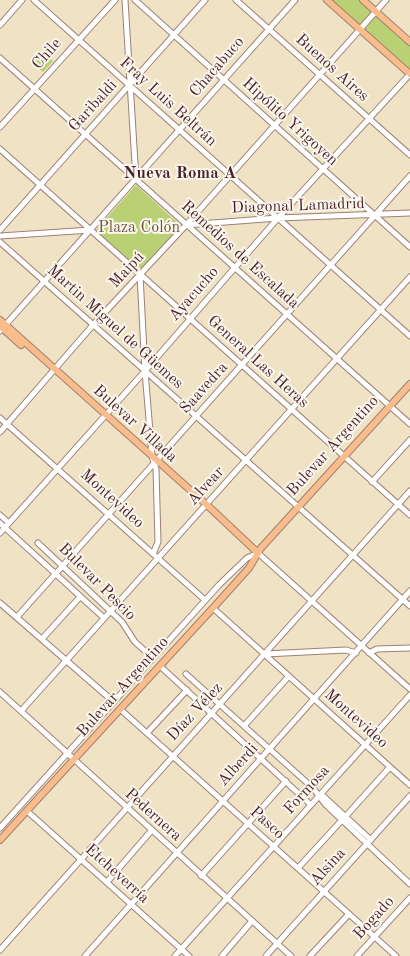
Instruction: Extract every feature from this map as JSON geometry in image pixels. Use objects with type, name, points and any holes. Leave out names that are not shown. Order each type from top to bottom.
[{"type":"main road","points":[[327,0],[410,74]]},
{"type":"main road","points":[[363,0],[410,42]]},
{"type":"main road","name":"Bulevar Villada","points":[[0,320],[2,327],[206,506],[244,544],[260,551]]},
{"type":"main road","name":"Bulevar Argentino","points":[[0,840],[234,585],[260,551],[389,405],[410,379]]},
{"type":"main road","name":"Bulevar Argentino","points":[[389,405],[410,384]]},
{"type":"street","points":[[0,25],[22,0]]},
{"type":"street","name":"Fray Luis Beltrán","points":[[34,0],[410,336]]},
{"type":"street","name":"Chile","points":[[0,127],[78,39],[115,0]]},
{"type":"street","points":[[125,0],[136,180]]},
{"type":"street","name":"Hipólito Yrigoyen","points":[[135,0],[410,247]]},
{"type":"street","name":"Garibaldi","points":[[0,230],[205,0]]},
{"type":"street","name":"Buenos Aires","points":[[236,0],[410,155]]},
{"type":"street","name":"Chacabuco","points":[[2,327],[45,282],[294,0]]},
{"type":"street","name":"Maipú","points":[[0,432],[93,325],[186,225],[386,0]]},
{"type":"street","name":"Remedios de Escalada","points":[[0,58],[410,424]]},
{"type":"street","name":"Ayacucho","points":[[0,533],[145,371],[278,218],[410,74]]},
{"type":"street","name":"General Las Heras","points":[[0,149],[410,515]]},
{"type":"street","name":"Saavedra","points":[[17,617],[154,460],[196,416],[410,176]]},
{"type":"street","name":"Diagonal Lamadrid","points":[[186,225],[278,218],[375,216],[410,213]]},
{"type":"street","points":[[0,236],[91,230]]},
{"type":"street","name":"Martin Miguel de Güemes","points":[[0,242],[410,606]]},
{"type":"street","points":[[140,275],[145,371],[154,460],[158,542],[153,554]]},
{"type":"street","name":"Alvear","points":[[21,710],[206,506],[410,277]]},
{"type":"street","name":"Montevideo","points":[[0,418],[205,600]]},
{"type":"street","points":[[372,482],[410,440]]},
{"type":"street","name":"Díaz Vélez","points":[[0,950],[410,491]]},
{"type":"street","points":[[0,514],[9,523]]},
{"type":"street","name":"Bulevar Pescio","points":[[0,523],[104,618]]},
{"type":"street","name":"Bulevar Pescio","points":[[38,543],[111,611],[122,622],[135,642],[153,658]]},
{"type":"street","points":[[0,828],[205,600],[243,562],[260,551]]},
{"type":"street","name":"Bulevar Villada","points":[[260,551],[312,602],[410,688]]},
{"type":"street","points":[[226,579],[234,585]]},
{"type":"street","name":"Alberdi","points":[[87,954],[410,591]]},
{"type":"street","points":[[42,639],[80,596]]},
{"type":"street","points":[[0,602],[114,702]]},
{"type":"street","name":"Montevideo","points":[[213,608],[410,785]]},
{"type":"street","points":[[182,626],[190,633]]},
{"type":"street","points":[[369,653],[377,649],[410,648]]},
{"type":"street","points":[[265,654],[346,650],[356,653]]},
{"type":"street","points":[[160,666],[312,804]]},
{"type":"street","points":[[186,674],[321,795],[410,884]]},
{"type":"street","points":[[244,726],[288,676]]},
{"type":"street","points":[[147,733],[187,690]]},
{"type":"street","name":"Pedernera","points":[[0,692],[151,831],[291,956]]},
{"type":"street","name":"Formosa","points":[[174,956],[410,695]]},
{"type":"street","name":"Pasco","points":[[120,709],[396,956]]},
{"type":"street","points":[[298,868],[390,767]]},
{"type":"street","points":[[201,876],[247,823],[286,782]]},
{"type":"street","name":"Alsina","points":[[266,956],[410,796]]},
{"type":"street","name":"Etcheverría","points":[[27,811],[189,956]]},
{"type":"street","points":[[107,882],[151,831]]},
{"type":"street","name":"Bogado","points":[[357,956],[410,898]]},
{"type":"street","points":[[310,956],[350,914]]},
{"type":"street","points":[[222,956],[252,921]]},
{"type":"street","points":[[87,954],[93,956]]},
{"type":"green space","points":[[330,0],[359,0],[372,12],[359,26]]},
{"type":"green space","points":[[376,15],[410,45],[410,70],[363,30]]},
{"type":"green space","points":[[43,52],[53,61],[43,72],[33,63]]},
{"type":"green space","name":"Plaza Colón","points":[[136,185],[181,226],[140,271],[96,230]]},
{"type":"district","name":"Nueva Roma A","points":[[180,174]]}]
